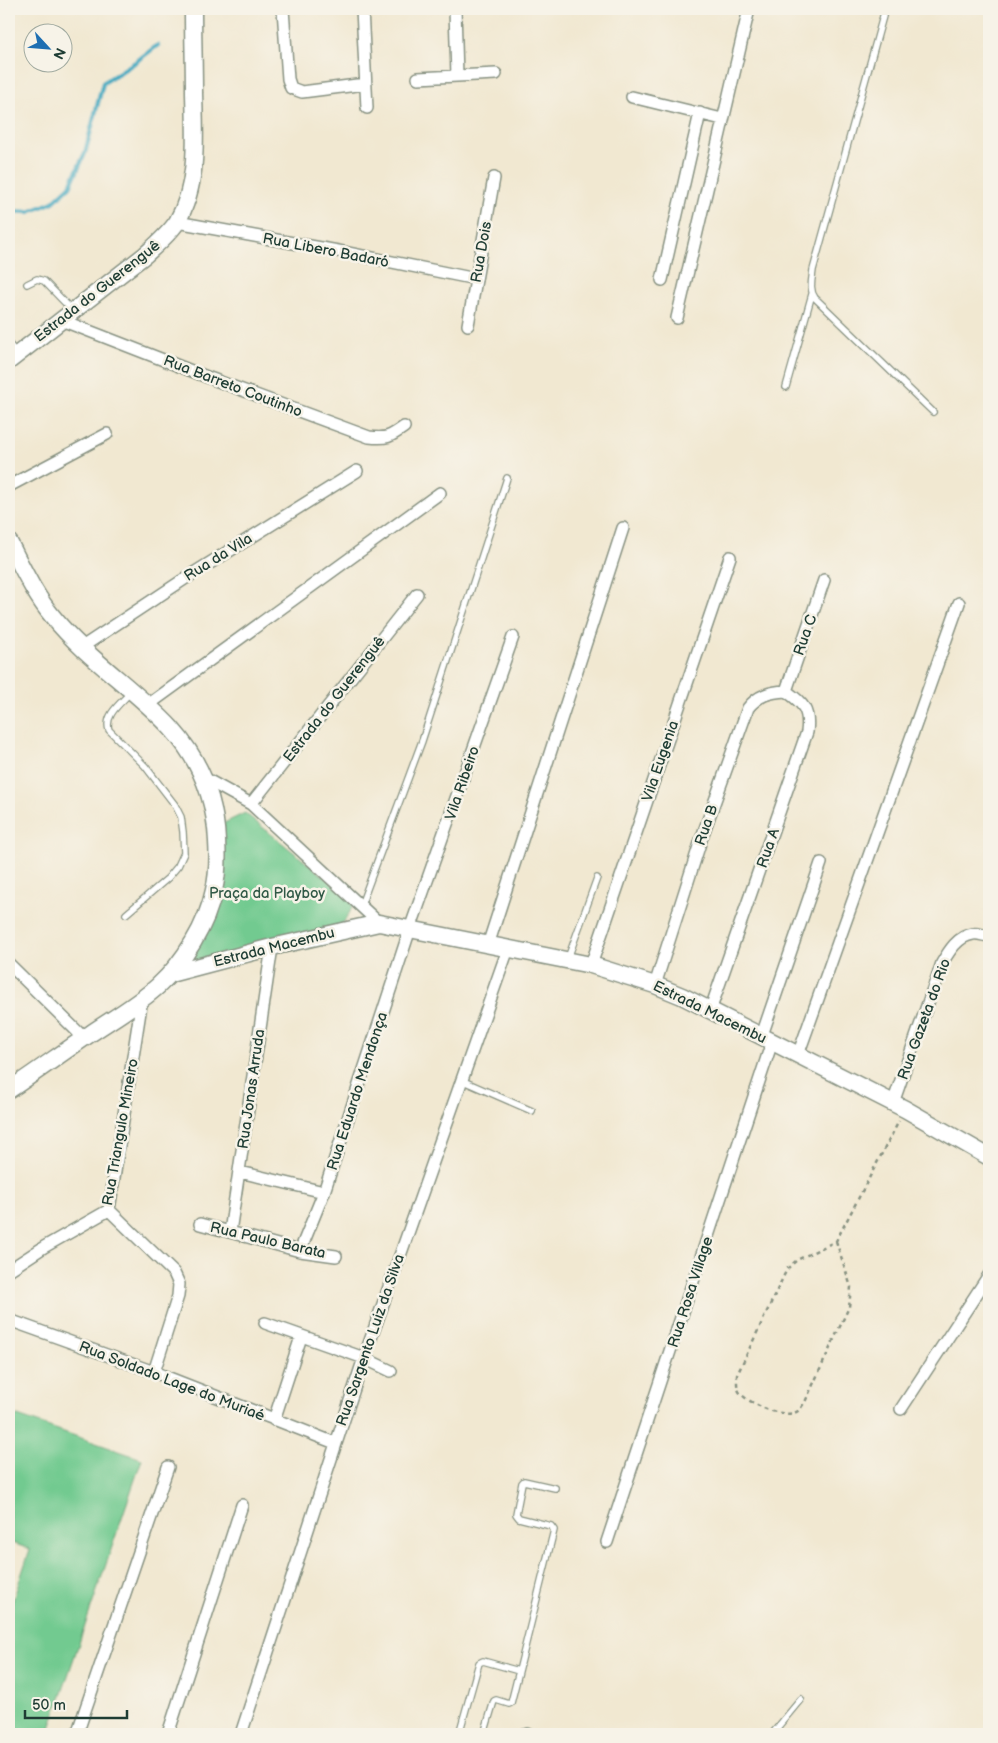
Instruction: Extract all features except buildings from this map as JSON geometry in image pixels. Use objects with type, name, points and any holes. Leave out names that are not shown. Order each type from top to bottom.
[{"type":"main road","name":"Estrada do Guerenguê","points":[[12,353],[145,255],[176,222],[191,185],[194,164],[193,9]]},
{"type":"main road","points":[[9,542],[37,595],[52,617],[82,647],[148,704],[185,744],[196,761],[204,778],[216,823],[217,870],[208,911],[182,958],[170,974],[142,999],[9,1090]]},
{"type":"main road","name":"Estrada Macembu","points":[[170,974],[272,947],[379,922],[410,930],[591,965],[655,985],[682,996],[899,1106],[989,1157]]},
{"type":"street","points":[[283,9],[288,79],[291,88],[302,92],[365,84]]},
{"type":"street","points":[[362,9],[367,108]]},
{"type":"street","points":[[455,9],[458,76]]},
{"type":"street","points":[[677,318],[749,9]]},
{"type":"street","points":[[418,78],[496,74]]},
{"type":"street","points":[[632,97],[722,119]]},
{"type":"street","points":[[662,280],[700,113]]},
{"type":"street","name":"Rua Dois","points":[[468,325],[494,178]]},
{"type":"street","name":"Rua Libero Badaró","points":[[176,222],[338,251],[476,279]]},
{"type":"street","name":"Rua Barreto Coutinho","points":[[66,315],[207,377],[369,437],[384,438],[391,436],[404,427]]},
{"type":"street","points":[[9,486],[107,434]]},
{"type":"street","name":"Rua da Vila","points":[[82,647],[186,578],[357,471]]},
{"type":"street","points":[[148,704],[440,493]]},
{"type":"street","points":[[488,945],[623,528]]},
{"type":"street","name":"Vila Eugenia","points":[[591,965],[730,557]]},
{"type":"street","name":"Rua C","points":[[786,691],[824,580]]},
{"type":"street","name":"Estrada do Guerenguê","points":[[251,804],[417,594]]},
{"type":"street","points":[[798,1056],[959,603]]},
{"type":"street","name":"Vila Ribeiro","points":[[410,930],[513,637]]},
{"type":"street","name":"Rua B","points":[[655,985],[702,838],[748,708],[753,701],[761,696],[768,693],[786,691]]},
{"type":"street","name":"Rua A","points":[[710,1011],[807,732],[807,713],[798,699],[786,691]]},
{"type":"street","name":"Estrada Macembu","points":[[204,778],[251,804],[379,922]]},
{"type":"street","name":"Rua Rosa Village","points":[[607,1542],[767,1040],[821,863]]},
{"type":"street","name":"Rua Eduardo Mendonça","points":[[300,1250],[324,1192],[410,930]]},
{"type":"street","name":"Rua Gazeta do Rio","points":[[899,1106],[942,963],[950,949],[960,940],[973,934],[989,936]]},
{"type":"street","name":"Rua Jonas Arruda","points":[[230,1232],[272,947]]},
{"type":"street","name":"Rua Sargento Luiz da Silva","points":[[241,1734],[335,1443],[508,949]]},
{"type":"street","points":[[9,964],[84,1038]]},
{"type":"street","name":"Rua Triangulo Mineiro","points":[[9,1270],[44,1247],[109,1210],[142,999]]},
{"type":"street","points":[[240,1172],[324,1192]]},
{"type":"street","points":[[109,1210],[174,1273],[179,1284],[178,1296],[154,1372]]},
{"type":"street","name":"Rua Paulo Barata","points":[[200,1224],[300,1250],[336,1256]]},
{"type":"street","points":[[901,1409],[989,1275]]},
{"type":"street","name":"Rua Soldado Lage do Muriaé","points":[[9,1320],[154,1372],[335,1443]]},
{"type":"street","points":[[265,1323],[364,1358],[391,1371]]},
{"type":"street","points":[[274,1420],[301,1337]]},
{"type":"street","points":[[77,1734],[168,1467]]},
{"type":"street","points":[[168,1734],[242,1505]]},
{"type":"lane","points":[[786,387],[812,294],[813,270],[885,9]]},
{"type":"lane","points":[[28,284],[37,279],[44,280],[66,315]]},
{"type":"lane","points":[[812,294],[934,412]]},
{"type":"lane","points":[[361,905],[422,741],[507,478]]},
{"type":"lane","points":[[126,914],[168,878],[178,866],[184,853],[184,832],[181,817],[175,804],[145,766],[108,730],[108,718],[131,691]]},
{"type":"lane","points":[[568,960],[597,878]]},
{"type":"lane","points":[[461,1080],[532,1111]]},
{"type":"lane","points":[[485,1731],[492,1703],[496,1700],[511,1703],[554,1530],[551,1526],[517,1516],[522,1483],[524,1481],[555,1488]]},
{"type":"lane","points":[[459,1734],[479,1663],[483,1662],[519,1671]]},
{"type":"lane","points":[[772,1734],[801,1699]]},
{"type":"lane","points":[[518,1734],[528,1730],[535,1734]]},
{"type":"path","points":[[836,1241],[850,1287],[849,1307],[805,1402],[798,1411],[785,1414],[774,1412],[739,1393],[736,1383],[737,1375],[787,1269],[797,1260],[836,1241],[899,1106]]},
{"type":"green space","name":"Praça da Playboy","points":[[245,813],[354,901],[351,909],[346,919],[337,928],[181,966],[204,929],[218,826]]},
{"type":"green space","points":[[9,1413],[142,1459],[48,1734],[9,1733],[9,1612],[30,1549],[9,1542]]},
{"type":"waterway","points":[[9,211],[29,212],[53,202],[70,186],[85,153],[103,83],[158,45]]}]
